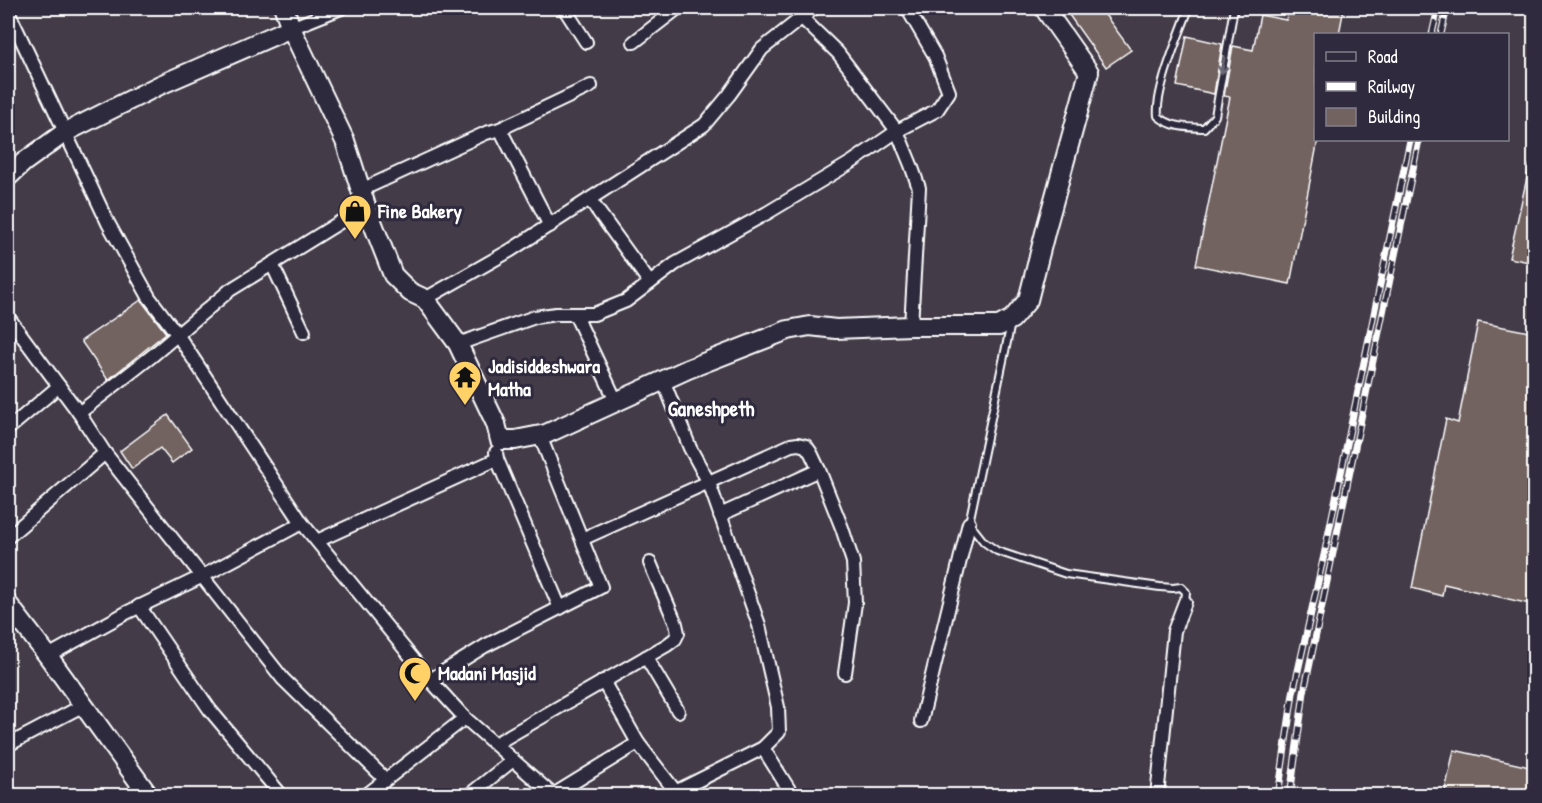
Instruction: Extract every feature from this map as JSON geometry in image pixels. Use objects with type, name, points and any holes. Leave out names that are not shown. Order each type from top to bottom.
[{"type":"street","points":[[284,8],[291,28],[345,141],[393,275],[410,292],[425,299],[458,344],[496,424],[500,440],[496,448],[497,459],[560,608]]},
{"type":"street","points":[[8,177],[24,162],[64,133],[160,85],[341,8]]},
{"type":"street","points":[[564,8],[586,42]]},
{"type":"street","points":[[634,42],[678,8]]},
{"type":"street","points":[[425,299],[511,250],[704,125],[762,49],[814,8]]},
{"type":"street","points":[[458,344],[535,317],[556,314],[594,314],[626,301],[675,264],[852,162],[897,130],[937,110],[950,92],[935,56],[907,8]]},
{"type":"street","points":[[500,440],[540,436],[688,369],[788,330],[810,326],[836,328],[999,326],[1012,319],[1028,300],[1089,72],[1044,8]]},
{"type":"street","points":[[8,11],[108,224],[149,297],[177,334],[302,523],[430,680],[465,718],[554,795],[638,743]]},
{"type":"street","points":[[802,18],[838,53],[897,130],[911,165],[919,188],[911,326]]},
{"type":"street","points":[[79,413],[230,290],[272,264],[364,198],[486,133],[500,129],[591,86]]},
{"type":"street","points":[[500,129],[550,225]]},
{"type":"street","points":[[590,200],[650,283]]},
{"type":"street","points":[[272,264],[304,332]]},
{"type":"street","points":[[575,314],[616,401]]},
{"type":"street","points":[[8,317],[79,413],[105,453],[283,679],[385,779]]},
{"type":"street","points":[[603,681],[638,743],[676,794],[763,748],[779,732],[778,707],[759,625],[709,483],[690,448],[663,380]]},
{"type":"street","points":[[8,429],[59,386]]},
{"type":"street","points":[[430,680],[485,646],[601,587],[540,436]]},
{"type":"street","points":[[582,539],[782,449],[798,444],[806,446],[819,470],[853,561],[855,603],[845,674]]},
{"type":"street","points":[[8,537],[105,453]]},
{"type":"street","points":[[317,541],[497,459]]},
{"type":"street","points":[[720,515],[819,470]]},
{"type":"street","points":[[48,656],[139,606],[203,576],[302,523]]},
{"type":"street","points":[[921,721],[969,523]]},
{"type":"street","points":[[495,744],[675,639],[678,633],[676,624],[650,563]]},
{"type":"street","points":[[1157,795],[1174,631],[1185,602]]},
{"type":"street","points":[[8,604],[148,795]]},
{"type":"street","points":[[139,606],[210,710],[282,795]]},
{"type":"street","points":[[646,657],[678,711]]},
{"type":"street","points":[[8,745],[84,705]]},
{"type":"street","points":[[365,795],[465,718]]},
{"type":"street","points":[[763,748],[793,795]]},
{"type":"street","points":[[468,795],[513,760]]},
{"type":"lane","points":[[1189,8],[1163,83],[1157,107],[1158,116],[1166,123],[1204,128],[1215,116],[1234,8]]},
{"type":"lane","points":[[1012,319],[969,523],[984,542],[997,551],[1066,574],[1160,587],[1181,587],[1186,592],[1185,602]]},
{"type":"building","points":[[1064,8],[1100,8],[1131,50],[1106,67]]},
{"type":"building","points":[[1288,8],[1344,8],[1339,33],[1314,33],[1314,141],[1318,141],[1290,284],[1196,265],[1230,97],[1224,96],[1233,46],[1253,50],[1260,15],[1286,20]]},
{"type":"building","points":[[1187,36],[1222,44],[1214,94],[1177,86]]},
{"type":"building","points":[[1530,164],[1534,164],[1534,263],[1509,258]]},
{"type":"building","points":[[141,300],[166,333],[108,380],[81,341]]},
{"type":"building","points":[[1478,322],[1534,333],[1534,605],[1444,584],[1442,596],[1412,588],[1446,419],[1458,423]]},
{"type":"building","points":[[168,415],[192,448],[172,463],[160,448],[132,469],[120,451]]},
{"type":"building","points":[[1454,750],[1534,768],[1531,795],[1444,795]]},
{"type":"railway","points":[[1432,33],[1438,8]]},
{"type":"railway","points":[[1441,33],[1447,8]]},
{"type":"railway","points":[[1278,796],[1293,693],[1410,141]]},
{"type":"railway","points":[[1290,796],[1304,692],[1419,141]]},
{"type":"place","name":"Fine Bakery","points":[[355,240]]},
{"type":"place","name":"Jadisiddeshwara Matha","points":[[465,406]]},
{"type":"place","name":"Madani Masjid","points":[[415,702]]},
{"type":"district","name":"Ganeshpeth","points":[[711,409]]}]
